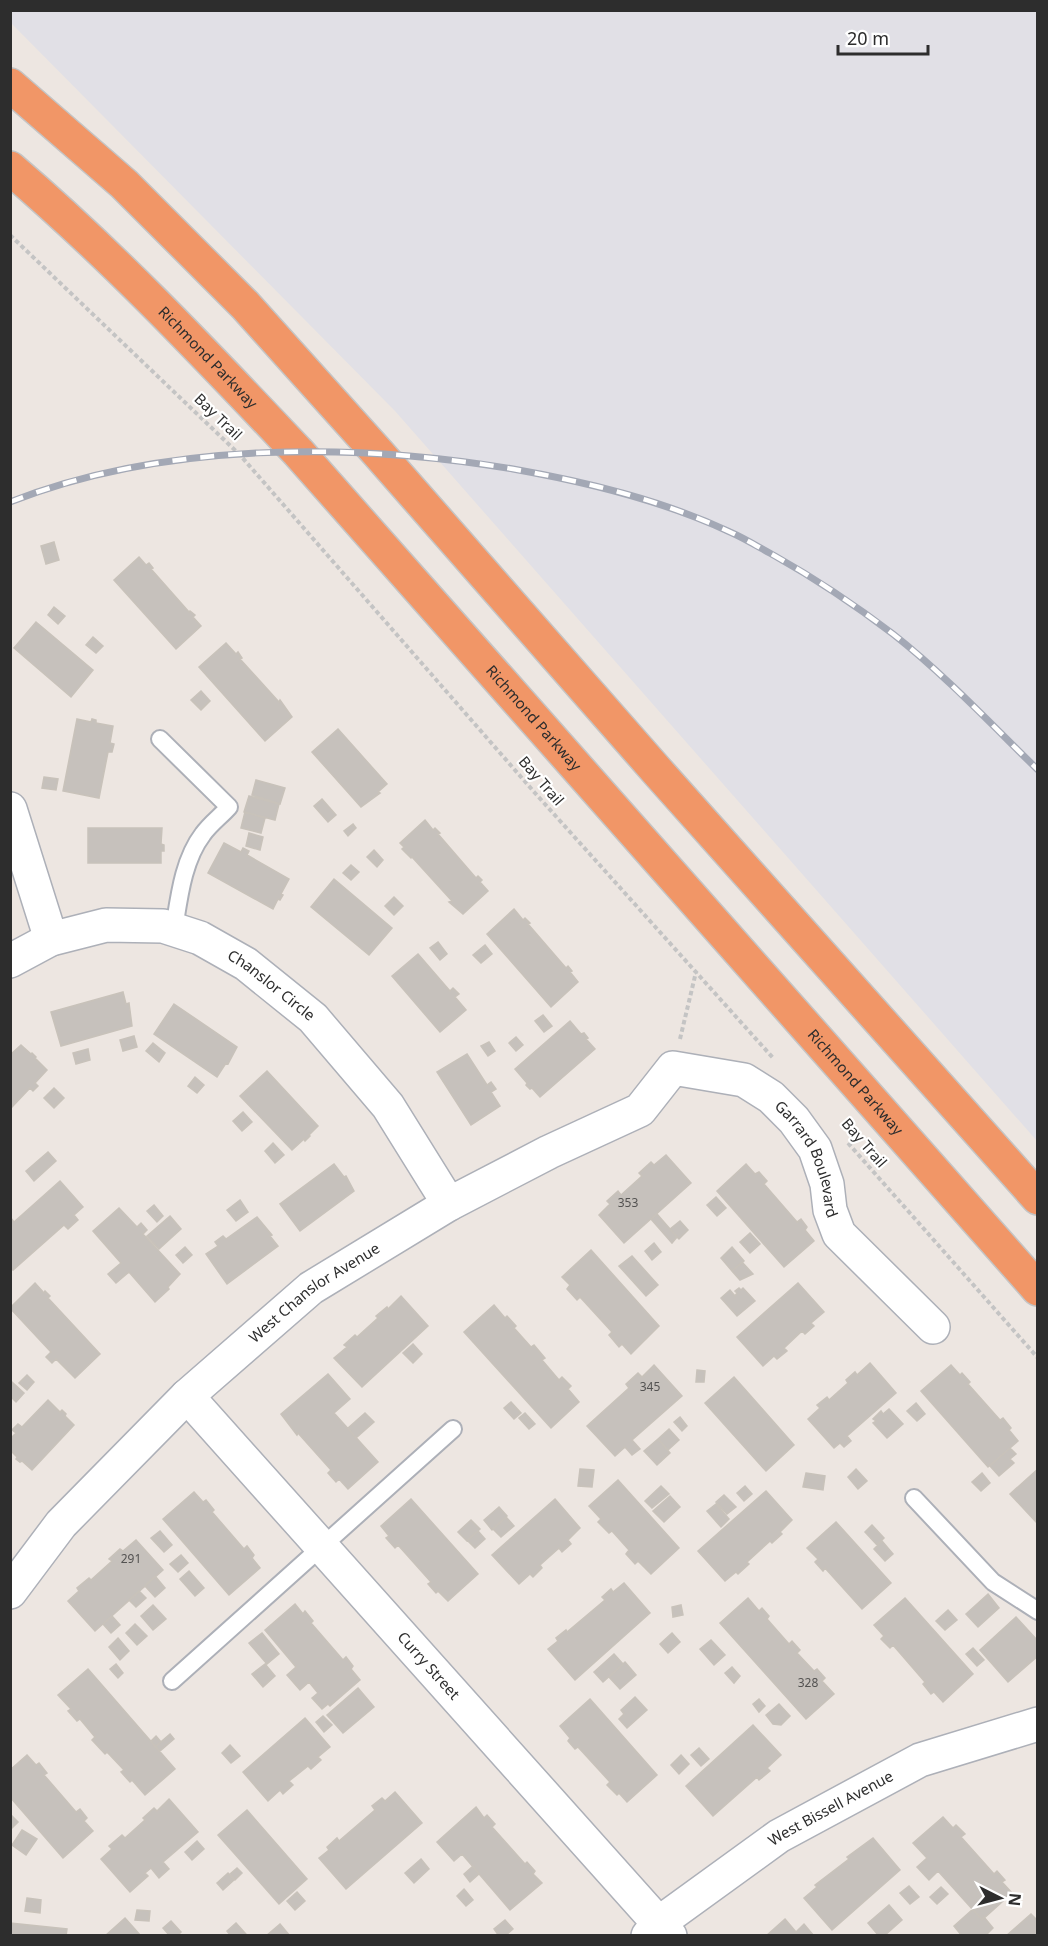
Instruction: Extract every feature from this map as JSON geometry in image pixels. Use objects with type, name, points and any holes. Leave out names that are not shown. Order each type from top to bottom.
[{"type":"highway","points":[[10,85],[124,184],[245,305],[1038,1198]]},
{"type":"highway","name":"Richmond Parkway","points":[[10,168],[48,201],[172,320],[298,452],[1038,1289]]},
{"type":"street","points":[[10,809],[51,939]]},
{"type":"street","name":"Chanslor Circle","points":[[10,961],[51,939],[106,925],[163,926],[200,938],[246,964],[313,1018],[388,1106],[449,1204]]},
{"type":"street","name":"West Chanslor Avenue","points":[[10,1592],[61,1524],[188,1396],[311,1288],[449,1204],[549,1152],[640,1110],[673,1068]]},
{"type":"street","name":"Garrard Boulevard","points":[[673,1068],[744,1080],[771,1097],[794,1120],[815,1149],[827,1184],[830,1210],[839,1234],[933,1327]]},
{"type":"street","name":"Curry Street","points":[[188,1396],[659,1931]]},
{"type":"street","name":"West Bissell Avenue","points":[[659,1931],[779,1836],[920,1760],[1038,1724]]},
{"type":"lane","points":[[160,739],[229,807],[202,835],[193,852],[181,889],[174,929]]},
{"type":"lane","points":[[172,1681],[453,1429]]},
{"type":"lane","points":[[914,1498],[993,1582],[1038,1611]]},
{"type":"path","name":"Bay Trail","points":[[10,235],[240,455],[535,793],[779,1065]]},
{"type":"path","name":"Bay Trail","points":[[842,1136],[1038,1358]]},
{"type":"shaded area","points":[[10,11],[1037,11],[1037,1141],[395,411],[11,23]]},
{"type":"building","points":[[54,542],[59,560],[46,564],[41,546]]},
{"type":"building","points":[[139,557],[146,565],[149,563],[153,568],[151,569],[189,612],[195,615],[193,617],[201,626],[176,649],[114,580]]},
{"type":"building","points":[[54,607],[65,616],[58,624],[48,615]]},
{"type":"building","points":[[36,622],[93,670],[71,697],[14,648]]},
{"type":"building","points":[[93,637],[103,646],[96,653],[86,645]]},
{"type":"building","points":[[226,643],[236,654],[238,652],[242,658],[240,659],[279,702],[280,700],[292,717],[265,741],[199,667]]},
{"type":"building","points":[[201,691],[210,701],[201,710],[191,700]]},
{"type":"building","points":[[77,719],[91,722],[92,719],[96,720],[96,723],[113,726],[110,743],[114,744],[112,752],[108,752],[99,798],[63,791]]},
{"type":"building","points":[[338,729],[387,784],[378,792],[380,793],[361,807],[312,752]]},
{"type":"building","points":[[44,777],[58,779],[56,790],[42,788]]},
{"type":"building","points":[[256,780],[285,788],[280,804],[252,795]]},
{"type":"building","points":[[249,796],[279,804],[275,820],[244,812]]},
{"type":"building","points":[[322,799],[336,815],[328,822],[314,806]]},
{"type":"building","points":[[245,812],[265,818],[261,833],[241,828]]},
{"type":"building","points":[[425,820],[433,830],[435,828],[440,833],[438,834],[476,878],[478,876],[482,880],[480,882],[488,891],[463,914],[449,902],[452,901],[402,849],[404,847],[400,843]]},
{"type":"building","points":[[353,824],[356,828],[348,836],[344,831]]},
{"type":"building","points":[[88,828],[162,828],[161,844],[164,845],[164,851],[161,851],[161,863],[88,863]]},
{"type":"building","points":[[249,833],[263,837],[260,850],[246,846]]},
{"type":"building","points":[[224,843],[241,852],[243,848],[249,851],[247,855],[289,879],[281,894],[283,895],[273,909],[208,873]]},
{"type":"building","points":[[374,850],[383,860],[377,867],[367,857]]},
{"type":"building","points":[[351,865],[359,872],[351,880],[343,873]]},
{"type":"building","points":[[334,879],[392,928],[369,955],[311,907]]},
{"type":"building","points":[[394,897],[403,906],[394,915],[385,906]]},
{"type":"building","points":[[514,909],[523,920],[525,918],[530,923],[528,924],[566,968],[568,966],[578,982],[551,1007],[487,934]]},
{"type":"building","points":[[438,942],[447,954],[440,960],[430,948]]},
{"type":"building","points":[[485,945],[492,954],[481,963],[473,955]]},
{"type":"building","points":[[418,954],[450,991],[453,988],[459,994],[455,997],[466,1010],[440,1032],[392,976]]},
{"type":"building","points":[[123,992],[126,1004],[129,1003],[132,1026],[61,1046],[51,1012]]},
{"type":"building","points":[[174,1004],[237,1047],[228,1064],[226,1063],[217,1077],[154,1034]]},
{"type":"building","points":[[543,1015],[552,1026],[544,1032],[535,1021]]},
{"type":"building","points":[[570,1021],[581,1034],[584,1033],[595,1049],[540,1097],[526,1085],[527,1083],[515,1069]]},
{"type":"building","points":[[134,1036],[137,1047],[123,1051],[120,1040]]},
{"type":"building","points":[[516,1037],[523,1045],[516,1051],[509,1043]]},
{"type":"building","points":[[489,1042],[495,1051],[488,1056],[481,1046]]},
{"type":"building","points":[[153,1043],[165,1053],[159,1062],[146,1051]]},
{"type":"building","points":[[21,1045],[32,1053],[47,1070],[35,1083],[38,1086],[33,1091],[30,1088],[10,1109],[10,1055]]},
{"type":"building","points":[[88,1049],[90,1060],[76,1064],[73,1053]]},
{"type":"building","points":[[467,1054],[487,1085],[491,1082],[496,1089],[491,1092],[500,1106],[471,1125],[437,1072]]},
{"type":"building","points":[[267,1071],[318,1126],[305,1141],[304,1139],[292,1150],[240,1096]]},
{"type":"building","points":[[195,1077],[204,1085],[197,1093],[188,1086]]},
{"type":"building","points":[[54,1088],[64,1098],[54,1108],[44,1098]]},
{"type":"building","points":[[243,1112],[252,1122],[242,1131],[233,1121]]},
{"type":"building","points":[[273,1143],[284,1155],[275,1163],[265,1151]]},
{"type":"building","points":[[48,1152],[56,1161],[34,1181],[26,1171]]},
{"type":"building","points":[[666,1155],[691,1183],[624,1243],[599,1215],[610,1204],[607,1201],[618,1191],[621,1195],[642,1176],[639,1173],[651,1162],[654,1165]]},
{"type":"building","points":[[334,1164],[344,1177],[346,1176],[354,1191],[300,1231],[280,1204]]},
{"type":"building","points":[[746,1164],[755,1174],[759,1172],[767,1181],[764,1184],[797,1222],[801,1219],[807,1227],[805,1230],[814,1241],[784,1267],[717,1191]]},
{"type":"building","points":[[60,1181],[83,1207],[74,1215],[78,1220],[68,1229],[64,1225],[13,1270],[10,1268],[10,1217],[14,1222]]},
{"type":"building","points":[[716,1197],[726,1208],[717,1216],[707,1205]]},
{"type":"building","points":[[240,1200],[248,1212],[236,1221],[227,1210]]},
{"type":"building","points":[[154,1205],[163,1216],[157,1222],[147,1211]]},
{"type":"building","points":[[119,1208],[137,1227],[141,1223],[147,1230],[143,1234],[180,1274],[155,1302],[129,1272],[116,1283],[108,1274],[121,1263],[93,1231]]},
{"type":"building","points":[[657,1214],[677,1237],[672,1243],[651,1219]]},
{"type":"building","points":[[170,1216],[181,1229],[159,1249],[147,1236]]},
{"type":"building","points":[[257,1217],[278,1246],[227,1284],[206,1254],[218,1246],[215,1242],[223,1236],[226,1239]]},
{"type":"building","points":[[680,1221],[688,1230],[679,1239],[670,1229]]},
{"type":"building","points":[[750,1233],[760,1244],[750,1253],[740,1242]]},
{"type":"building","points":[[654,1243],[661,1252],[652,1260],[645,1251]]},
{"type":"building","points":[[185,1247],[192,1255],[183,1263],[176,1255]]},
{"type":"building","points":[[732,1247],[744,1261],[732,1271],[721,1258]]},
{"type":"building","points":[[591,1250],[659,1326],[631,1354],[622,1344],[619,1347],[609,1335],[612,1332],[580,1297],[577,1300],[567,1289],[570,1285],[562,1277]]},
{"type":"building","points":[[632,1256],[658,1285],[646,1296],[619,1266]]},
{"type":"building","points":[[742,1262],[753,1274],[740,1280],[732,1271]]},
{"type":"building","points":[[35,1283],[50,1296],[48,1298],[100,1354],[75,1378],[56,1359],[52,1363],[46,1357],[51,1352],[10,1308]]},
{"type":"building","points":[[798,1283],[824,1312],[811,1323],[814,1326],[805,1334],[802,1331],[784,1348],[787,1351],[777,1359],[774,1356],[763,1366],[737,1337]]},
{"type":"building","points":[[739,1288],[741,1290],[743,1288],[755,1301],[737,1316],[721,1298],[730,1290],[735,1296],[737,1293],[735,1291]]},
{"type":"building","points":[[401,1296],[428,1326],[362,1387],[334,1358],[347,1347],[344,1345],[355,1335],[357,1337],[378,1318],[376,1316],[387,1307],[388,1309]]},
{"type":"building","points":[[494,1305],[505,1318],[507,1316],[516,1326],[514,1328],[531,1347],[534,1345],[545,1358],[542,1360],[559,1380],[562,1377],[571,1386],[568,1389],[579,1402],[551,1428],[464,1332]]},
{"type":"building","points":[[413,1344],[422,1354],[413,1363],[403,1353]]},
{"type":"building","points":[[870,1363],[896,1393],[847,1436],[851,1441],[844,1447],[840,1443],[834,1448],[808,1419],[820,1408],[817,1405],[827,1397],[829,1400],[848,1383],[846,1380],[855,1372],[857,1375]]},
{"type":"building","points":[[654,1365],[682,1396],[632,1440],[640,1449],[632,1455],[625,1447],[615,1456],[587,1426],[629,1388],[626,1384],[638,1373],[642,1377]]},
{"type":"building","points":[[951,1365],[960,1375],[962,1373],[970,1382],[968,1384],[1000,1420],[1003,1418],[1018,1441],[988,1467],[921,1391]]},
{"type":"building","points":[[697,1370],[705,1371],[704,1382],[696,1382]]},
{"type":"building","points":[[328,1374],[350,1399],[334,1413],[378,1462],[348,1489],[339,1479],[336,1482],[328,1473],[331,1470],[298,1433],[297,1435],[281,1414]]},
{"type":"building","points":[[27,1375],[34,1382],[27,1390],[19,1383]]},
{"type":"building","points":[[734,1377],[794,1445],[766,1471],[705,1403]]},
{"type":"building","points":[[12,1382],[24,1393],[16,1402],[10,1396]]},
{"type":"building","points":[[48,1400],[60,1412],[62,1410],[74,1425],[32,1470],[16,1459],[17,1457],[10,1450],[10,1439],[16,1433],[12,1430],[18,1424],[22,1427]]},
{"type":"building","points":[[511,1402],[521,1413],[514,1419],[504,1408]]},
{"type":"building","points":[[916,1403],[925,1414],[917,1421],[907,1411]]},
{"type":"building","points":[[889,1409],[903,1424],[887,1438],[873,1423],[876,1421],[873,1419],[881,1411],[883,1414]]},
{"type":"building","points":[[365,1413],[374,1422],[356,1438],[348,1428]]},
{"type":"building","points":[[525,1413],[535,1424],[529,1429],[519,1418]]},
{"type":"building","points":[[680,1417],[687,1426],[682,1431],[674,1422]]},
{"type":"building","points":[[669,1429],[679,1440],[668,1450],[658,1439]]},
{"type":"building","points":[[658,1439],[670,1453],[657,1465],[644,1451]]},
{"type":"building","points":[[1010,1448],[1016,1454],[1010,1459],[1014,1463],[999,1476],[990,1466]]},
{"type":"building","points":[[580,1469],[594,1470],[592,1487],[578,1486]]},
{"type":"building","points":[[856,1469],[867,1481],[858,1489],[848,1477]]},
{"type":"building","points":[[1038,1469],[1038,1524],[1010,1494]]},
{"type":"building","points":[[806,1473],[825,1476],[823,1490],[803,1487]]},
{"type":"building","points":[[982,1473],[990,1483],[981,1491],[972,1482]]},
{"type":"building","points":[[618,1480],[679,1548],[651,1574],[638,1561],[635,1564],[626,1554],[629,1550],[612,1531],[609,1533],[598,1522],[601,1519],[589,1506]]},
{"type":"building","points":[[661,1486],[669,1494],[652,1508],[645,1501]]},
{"type":"building","points":[[745,1486],[752,1494],[744,1501],[737,1493]]},
{"type":"building","points":[[766,1491],[792,1520],[780,1532],[782,1534],[772,1543],[770,1541],[747,1562],[749,1564],[738,1574],[736,1572],[725,1581],[698,1551]]},
{"type":"building","points":[[194,1492],[203,1502],[206,1500],[214,1510],[212,1512],[244,1549],[247,1546],[254,1555],[252,1558],[260,1568],[229,1595],[163,1519]]},
{"type":"building","points":[[724,1495],[736,1507],[727,1514],[716,1502]]},
{"type":"building","points":[[670,1496],[680,1507],[664,1522],[653,1511]]},
{"type":"building","points":[[411,1499],[478,1574],[448,1601],[438,1591],[436,1593],[428,1584],[431,1582],[398,1545],[395,1548],[386,1538],[389,1536],[381,1526]]},
{"type":"building","points":[[555,1499],[580,1528],[568,1540],[571,1544],[562,1552],[559,1548],[540,1565],[542,1568],[533,1577],[530,1574],[519,1584],[492,1555]]},
{"type":"building","points":[[716,1504],[729,1519],[721,1527],[707,1511]]},
{"type":"building","points":[[499,1507],[507,1516],[492,1530],[484,1520]]},
{"type":"building","points":[[506,1517],[514,1526],[501,1537],[493,1529]]},
{"type":"building","points":[[471,1520],[480,1529],[467,1541],[458,1532]]},
{"type":"building","points":[[836,1522],[891,1583],[862,1609],[825,1568],[823,1571],[815,1562],[818,1559],[807,1548]]},
{"type":"building","points":[[872,1525],[884,1538],[877,1545],[865,1532]]},
{"type":"building","points":[[160,1531],[172,1545],[164,1552],[151,1538]]},
{"type":"building","points":[[478,1531],[485,1539],[475,1548],[467,1540]]},
{"type":"building","points":[[136,1540],[163,1570],[95,1631],[68,1601],[79,1591],[77,1588],[89,1578],[91,1580],[112,1561],[109,1559],[120,1549],[123,1551]]},
{"type":"building","points":[[882,1541],[893,1554],[885,1561],[874,1549]]},
{"type":"building","points":[[181,1555],[188,1563],[178,1572],[170,1564]]},
{"type":"building","points":[[189,1571],[204,1588],[195,1596],[180,1579]]},
{"type":"building","points":[[155,1576],[165,1588],[155,1597],[145,1586]]},
{"type":"building","points":[[624,1583],[650,1613],[575,1680],[548,1649],[558,1641],[556,1638],[566,1630],[567,1632],[605,1600],[602,1597],[611,1589],[613,1592]]},
{"type":"building","points":[[139,1591],[146,1598],[136,1607],[129,1600]]},
{"type":"building","points":[[988,1594],[999,1608],[978,1627],[966,1614]]},
{"type":"building","points":[[748,1598],[759,1611],[762,1608],[769,1616],[767,1619],[789,1644],[792,1641],[800,1650],[797,1653],[814,1671],[817,1669],[825,1678],[822,1681],[834,1694],[806,1719],[720,1623]]},
{"type":"building","points":[[905,1598],[973,1674],[943,1702],[934,1692],[931,1694],[923,1684],[925,1682],[893,1645],[890,1648],[881,1639],[884,1636],[874,1625]]},
{"type":"building","points":[[295,1604],[303,1614],[305,1611],[313,1621],[311,1623],[343,1660],[346,1657],[353,1666],[351,1669],[360,1680],[330,1706],[328,1704],[322,1709],[312,1698],[318,1693],[309,1682],[300,1690],[287,1675],[296,1667],[265,1630]]},
{"type":"building","points":[[153,1605],[166,1619],[153,1630],[141,1616]]},
{"type":"building","points":[[681,1605],[683,1615],[673,1617],[672,1607]]},
{"type":"building","points":[[948,1610],[957,1620],[945,1630],[936,1621]]},
{"type":"building","points":[[112,1616],[120,1625],[111,1633],[103,1624]]},
{"type":"building","points":[[1016,1617],[1038,1641],[1038,1656],[1008,1682],[980,1650]]},
{"type":"building","points":[[135,1624],[147,1636],[137,1645],[126,1633]]},
{"type":"building","points":[[262,1633],[279,1654],[267,1664],[249,1643]]},
{"type":"building","points":[[672,1633],[680,1642],[668,1653],[660,1644]]},
{"type":"building","points":[[118,1638],[129,1651],[120,1660],[109,1647]]},
{"type":"building","points":[[711,1640],[725,1655],[714,1665],[700,1649]]},
{"type":"building","points":[[973,1648],[984,1660],[977,1666],[966,1654]]},
{"type":"building","points":[[614,1654],[623,1664],[603,1682],[594,1672]]},
{"type":"building","points":[[625,1662],[636,1675],[620,1689],[609,1677]]},
{"type":"building","points":[[116,1664],[123,1673],[118,1678],[110,1669]]},
{"type":"building","points":[[265,1664],[275,1676],[263,1687],[252,1674]]},
{"type":"building","points":[[732,1667],[740,1676],[734,1683],[725,1673]]},
{"type":"building","points":[[88,1669],[175,1769],[145,1795],[132,1780],[130,1782],[121,1772],[124,1770],[107,1752],[105,1754],[92,1740],[95,1737],[80,1719],[77,1721],[68,1711],[71,1709],[58,1695]]},
{"type":"building","points":[[358,1688],[374,1707],[343,1733],[327,1715]]},
{"type":"building","points":[[635,1697],[647,1710],[627,1728],[619,1719],[624,1714],[621,1710]]},
{"type":"building","points":[[590,1699],[657,1775],[627,1802],[607,1785],[610,1782],[578,1747],[575,1749],[568,1741],[570,1738],[560,1726]]},
{"type":"building","points":[[759,1699],[765,1706],[759,1712],[753,1704]]},
{"type":"building","points":[[779,1704],[790,1716],[781,1725],[773,1724],[766,1715]]},
{"type":"building","points":[[323,1716],[332,1725],[324,1732],[316,1722]]},
{"type":"building","points":[[305,1718],[330,1747],[318,1757],[321,1760],[311,1769],[308,1766],[289,1781],[293,1785],[283,1794],[280,1790],[268,1801],[243,1772]]},
{"type":"building","points":[[753,1725],[781,1755],[767,1768],[770,1771],[759,1780],[757,1777],[713,1816],[686,1786]]},
{"type":"building","points":[[170,1734],[174,1739],[160,1751],[155,1747]]},
{"type":"building","points":[[156,1736],[161,1742],[155,1747],[151,1741]]},
{"type":"building","points":[[230,1745],[240,1756],[231,1763],[222,1753]]},
{"type":"building","points":[[699,1748],[709,1759],[701,1766],[691,1755]]},
{"type":"building","points":[[27,1755],[36,1765],[39,1763],[47,1773],[44,1775],[76,1812],[80,1809],[87,1818],[84,1821],[93,1831],[63,1858],[10,1797],[10,1770]]},
{"type":"building","points":[[681,1755],[689,1764],[679,1774],[671,1765]]},
{"type":"building","points":[[395,1792],[422,1823],[346,1889],[319,1858],[329,1850],[327,1847],[337,1838],[339,1841],[375,1810],[372,1806],[382,1798],[385,1801]]},
{"type":"building","points":[[169,1799],[198,1832],[163,1862],[169,1869],[159,1878],[151,1868],[145,1873],[148,1876],[130,1892],[101,1859],[112,1849],[109,1846],[122,1835],[125,1838],[145,1820],[143,1818],[154,1808],[157,1811]]},
{"type":"building","points":[[476,1807],[484,1818],[487,1815],[495,1824],[492,1827],[525,1864],[527,1862],[535,1871],[533,1874],[542,1883],[510,1910],[462,1854],[454,1861],[437,1842]]},
{"type":"building","points":[[247,1810],[307,1879],[279,1904],[218,1835]]},
{"type":"building","points":[[10,1814],[18,1822],[10,1830]]},
{"type":"building","points":[[943,1817],[953,1828],[956,1825],[965,1834],[961,1837],[994,1874],[997,1871],[1005,1880],[1002,1882],[1012,1893],[982,1920],[938,1871],[929,1880],[917,1867],[927,1858],[913,1843]]},
{"type":"building","points":[[22,1830],[37,1839],[26,1855],[12,1845]]},
{"type":"building","points":[[873,1838],[900,1870],[832,1930],[804,1898],[817,1887],[815,1885],[849,1859],[847,1857]]},
{"type":"building","points":[[197,1841],[204,1849],[192,1860],[185,1852]]},
{"type":"building","points":[[421,1859],[429,1869],[414,1883],[405,1873]]},
{"type":"building","points":[[473,1866],[479,1874],[470,1882],[464,1874]]},
{"type":"building","points":[[237,1868],[242,1873],[235,1880],[230,1874]]},
{"type":"building","points":[[228,1873],[234,1880],[223,1890],[217,1883]]},
{"type":"building","points":[[909,1886],[919,1897],[910,1904],[900,1893]]},
{"type":"building","points":[[941,1887],[948,1894],[937,1904],[930,1897]]},
{"type":"building","points":[[464,1889],[473,1900],[466,1906],[457,1896]]},
{"type":"building","points":[[297,1892],[305,1901],[295,1910],[287,1901]]},
{"type":"building","points":[[27,1898],[41,1900],[40,1913],[25,1911]]},
{"type":"building","points":[[889,1905],[902,1920],[884,1936],[879,1936],[868,1923]]},
{"type":"building","points":[[973,1909],[993,1928],[985,1936],[962,1936],[954,1926]]},
{"type":"building","points":[[137,1910],[150,1911],[149,1921],[135,1920]]},
{"type":"building","points":[[1031,1914],[1038,1921],[1038,1936],[1006,1936]]},
{"type":"building","points":[[125,1918],[141,1936],[105,1936]]},
{"type":"building","points":[[785,1919],[796,1932],[804,1924],[814,1936],[766,1936]]},
{"type":"building","points":[[505,1920],[513,1929],[505,1936],[499,1936],[494,1929]]},
{"type":"building","points":[[171,1921],[181,1932],[177,1936],[170,1936],[163,1928]]},
{"type":"building","points":[[10,1923],[67,1929],[66,1936],[10,1936]]},
{"type":"building","points":[[236,1923],[246,1934],[245,1936],[231,1936],[227,1931]]},
{"type":"building","points":[[280,1924],[290,1936],[266,1936]]},
{"type":"railway","points":[[10,502],[69,482],[131,468],[194,458],[259,453],[324,452],[388,454],[452,460],[541,474],[624,493],[678,510],[736,535],[835,593],[893,634],[931,666],[1038,770]]}]
